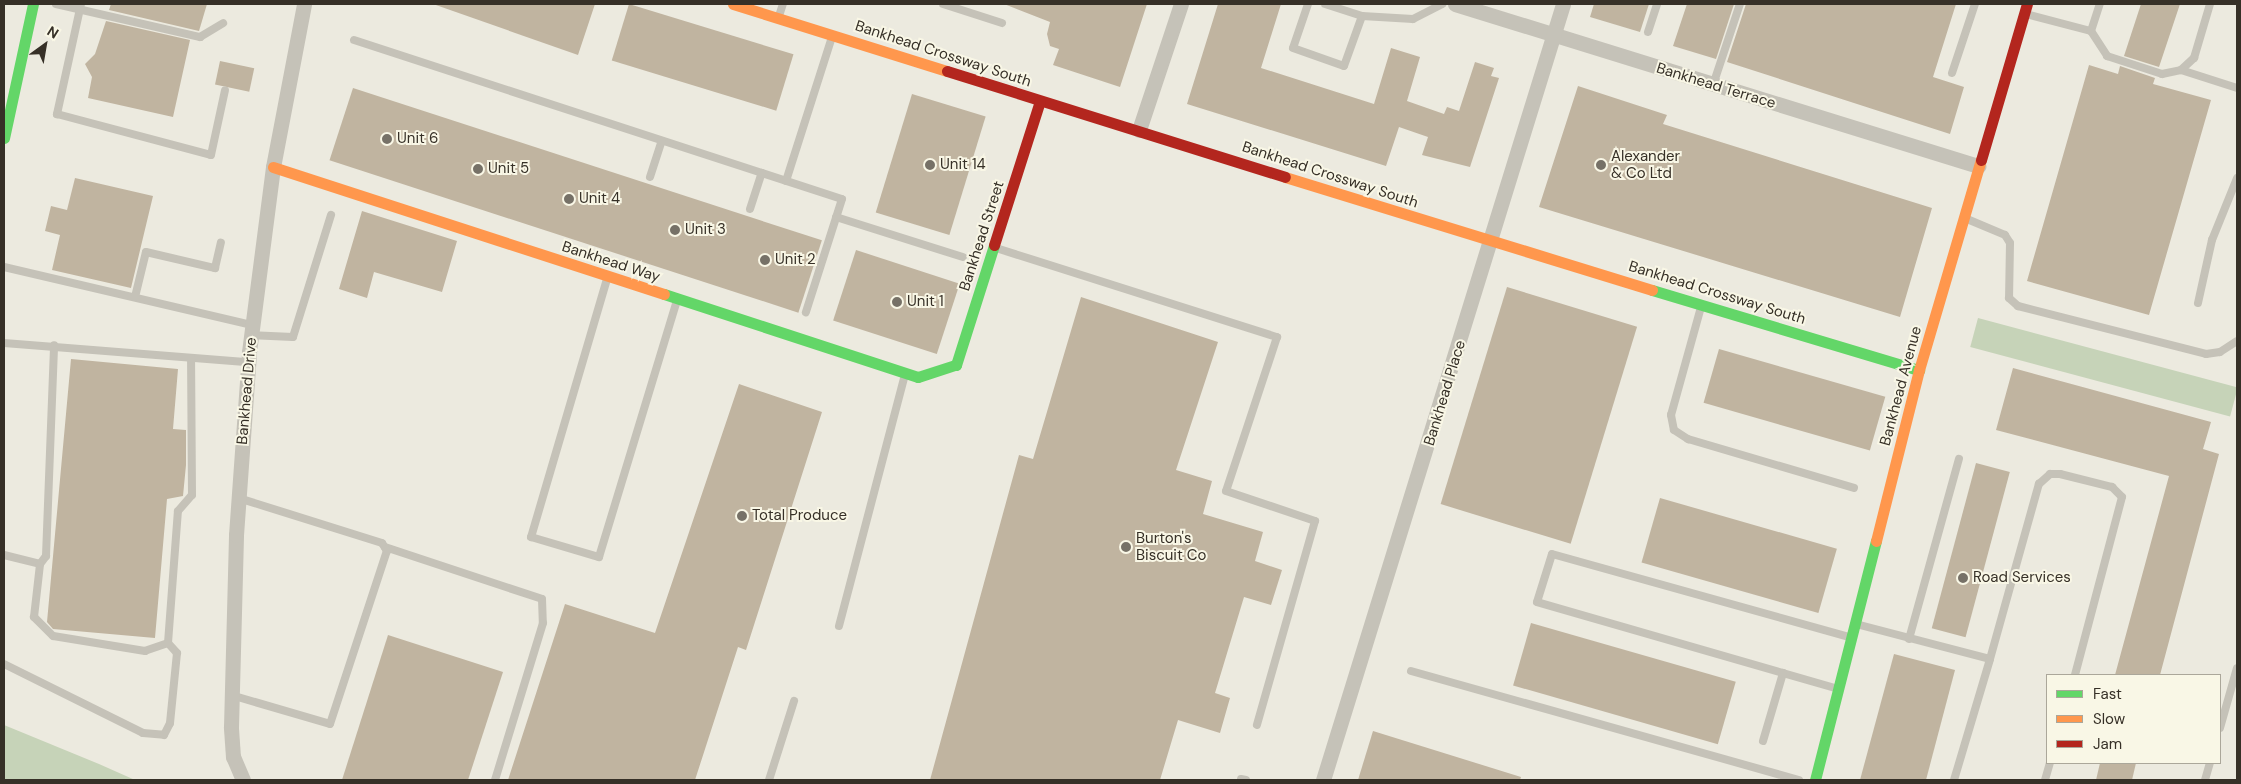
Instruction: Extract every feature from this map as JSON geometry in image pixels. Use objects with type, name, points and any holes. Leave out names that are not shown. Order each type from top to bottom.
[{"type":"street","points":[[4,138],[8,103],[33,4]]},
{"type":"street","name":"Bankhead Drive","points":[[243,780],[233,757],[231,695],[238,498],[248,362],[273,167],[304,4]]},
{"type":"street","name":"Bankhead Crossway South","points":[[733,4],[1492,242],[1920,370]]},
{"type":"street","points":[[1138,130],[1182,4]]},
{"type":"street","name":"Bankhead Terrace","points":[[1455,4],[1978,166]]},
{"type":"street","name":"Bankhead Place","points":[[1323,780],[1492,242],[1552,35],[1563,4]]},
{"type":"street","name":"Bankhead Avenue","points":[[1815,780],[1920,370],[1978,166],[2026,8]]},
{"type":"street","name":"Bankhead Street","points":[[942,373],[956,365],[1040,101]]},
{"type":"street","name":"Bankhead Way","points":[[273,167],[905,373],[918,377],[942,373]]},
{"type":"lane","points":[[56,4],[80,7],[200,37],[223,23]]},
{"type":"lane","points":[[778,18],[783,4]]},
{"type":"lane","points":[[943,4],[1002,23]]},
{"type":"lane","points":[[1308,4],[1293,48],[1344,66],[1362,16]]},
{"type":"lane","points":[[1325,4],[1362,16],[1413,20],[1442,4]]},
{"type":"lane","points":[[1648,32],[1657,4]]},
{"type":"lane","points":[[1713,85],[1740,4]]},
{"type":"lane","points":[[1952,73],[1975,4]]},
{"type":"lane","points":[[2091,31],[2100,4]]},
{"type":"lane","points":[[2181,70],[2194,58],[2210,4]]},
{"type":"lane","points":[[80,7],[56,114],[211,155],[225,90]]},
{"type":"lane","points":[[2026,8],[2091,31],[2107,56],[2162,74],[2181,70],[2237,88]]},
{"type":"lane","points":[[786,181],[832,35]]},
{"type":"lane","points":[[354,40],[842,199],[806,312]]},
{"type":"lane","points":[[650,177],[662,141]]},
{"type":"lane","points":[[750,209],[762,173]]},
{"type":"lane","points":[[2198,303],[2212,240],[2237,178]]},
{"type":"lane","points":[[4,266],[135,297],[251,330],[293,337],[331,215]]},
{"type":"lane","points":[[836,216],[964,257]]},
{"type":"lane","points":[[1964,218],[2005,235],[2010,243],[2009,298],[2018,306],[2206,354],[2220,352],[2237,341]]},
{"type":"lane","points":[[135,297],[146,252],[215,268],[221,243]]},
{"type":"lane","points":[[994,247],[1277,336],[1226,490],[1315,521],[1257,725]]},
{"type":"lane","points":[[608,276],[531,537],[599,557],[677,299]]},
{"type":"lane","points":[[1701,305],[1671,415],[1674,430],[1688,439],[1854,488]]},
{"type":"lane","points":[[4,343],[54,345],[248,362]]},
{"type":"lane","points":[[54,345],[46,556],[40,564],[34,617],[53,636],[145,651],[168,643]]},
{"type":"lane","points":[[4,664],[143,733],[164,735],[170,723],[177,654],[168,643],[178,511],[192,495],[191,358]]},
{"type":"lane","points":[[838,626],[905,373]]},
{"type":"lane","points":[[1909,639],[1959,459]]},
{"type":"lane","points":[[1954,780],[2039,484],[2050,474],[2060,474],[2112,487],[2122,496],[2075,674]]},
{"type":"lane","points":[[238,498],[542,599],[543,623],[495,780]]},
{"type":"lane","points":[[231,695],[330,724],[385,547]]},
{"type":"lane","points":[[1837,689],[1537,602],[1552,554],[1851,638]]},
{"type":"lane","points":[[4,555],[40,564]]},
{"type":"lane","points":[[1854,624],[1990,660]]},
{"type":"lane","points":[[2221,724],[2237,668]]},
{"type":"lane","points":[[1411,671],[1799,780]]},
{"type":"lane","points":[[1763,741],[1783,673]]},
{"type":"lane","points":[[769,780],[794,701]]},
{"type":"lane","points":[[2046,780],[2050,764]]},
{"type":"lane","points":[[2205,780],[2210,764]]},
{"type":"green space","points":[[1978,318],[2237,387],[2230,417],[1970,347]]},
{"type":"green space","points":[[4,725],[99,764],[135,780],[4,780]]},
{"type":"building","points":[[111,4],[207,4],[199,31],[109,10]]},
{"type":"building","points":[[433,4],[595,4],[578,55]]},
{"type":"building","points":[[629,4],[793,54],[776,111],[612,60]]},
{"type":"building","points":[[1004,4],[1147,4],[1120,87],[1053,65],[1059,49],[1050,46],[1047,34],[1050,22]]},
{"type":"building","points":[[1218,4],[1281,4],[1261,68],[1374,104],[1391,48],[1420,57],[1407,101],[1444,114],[1447,107],[1459,111],[1475,62],[1494,68],[1491,76],[1499,78],[1470,167],[1422,155],[1428,137],[1399,127],[1386,166],[1187,104]]},
{"type":"building","points":[[1594,4],[1649,4],[1640,32],[1590,17]]},
{"type":"building","points":[[1687,4],[1734,4],[1716,59],[1673,46]]},
{"type":"building","points":[[1746,4],[1956,4],[1933,77],[1964,87],[1950,134],[1727,62]]},
{"type":"building","points":[[2141,4],[2180,4],[2159,67],[2124,56]]},
{"type":"building","points":[[106,21],[190,40],[173,117],[88,98],[92,77],[85,64],[95,54]]},
{"type":"building","points":[[220,61],[254,68],[249,92],[215,84]]},
{"type":"building","points":[[2089,65],[2118,74],[2120,66],[2155,78],[2153,84],[2211,100],[2149,315],[2027,281]]},
{"type":"building","points":[[1578,86],[1667,115],[1663,124],[1932,208],[1900,317],[1539,207]]},
{"type":"building","points":[[353,88],[822,240],[798,313],[330,160]]},
{"type":"building","name":"Unit 14","points":[[912,94],[986,117],[949,235],[876,213]]},
{"type":"building","points":[[75,178],[153,196],[131,288],[52,270],[60,235],[45,231],[51,206],[67,210]]},
{"type":"building","points":[[362,211],[457,241],[442,292],[374,272],[367,298],[339,289]]},
{"type":"building","name":"Unit 1","points":[[856,250],[960,284],[937,354],[833,320]]},
{"type":"building","points":[[1507,287],[1637,327],[1571,544],[1441,504]]},
{"type":"building","name":"Burton's Biscuit Co","points":[[1081,297],[1218,342],[1176,470],[1212,481],[1203,514],[1263,532],[1255,561],[1282,570],[1271,605],[1244,597],[1215,693],[1230,698],[1220,733],[1178,720],[1160,780],[930,780],[1019,455],[1033,459]]},
{"type":"building","points":[[1719,349],[1885,397],[1870,451],[1704,403]]},
{"type":"building","points":[[71,359],[178,369],[173,429],[186,430],[186,465],[183,496],[167,499],[155,638],[53,629],[47,622]]},
{"type":"building","points":[[2013,368],[2211,422],[2203,449],[2219,454],[2160,674],[2115,674],[2169,476],[1996,430]]},
{"type":"building","points":[[739,384],[822,412],[746,650],[738,647],[695,780],[508,780],[565,604],[655,633]]},
{"type":"building","name":"Road Services","points":[[1976,463],[2010,472],[1966,637],[1932,628]]},
{"type":"building","points":[[1660,498],[1837,549],[1818,613],[1642,562]]},
{"type":"building","points":[[1531,623],[1736,682],[1718,744],[1513,685]]},
{"type":"building","points":[[388,635],[503,672],[468,780],[342,780]]},
{"type":"building","points":[[1894,654],[1955,670],[1926,780],[1860,780]]},
{"type":"building","points":[[1373,731],[1521,777],[1520,780],[1358,780]]},
{"type":"building","points":[[2100,764],[2136,764],[2132,780],[2096,780]]},
{"type":"traffic: fast","points":[[4,138],[33,4]]},
{"type":"traffic: fast","points":[[664,294],[918,377],[956,365],[994,245]]},
{"type":"traffic: fast","points":[[1652,290],[1919,370]]},
{"type":"traffic: fast","points":[[1815,780],[1876,541]]},
{"type":"traffic: slow","points":[[733,4],[947,71]]},
{"type":"traffic: slow","points":[[1876,541],[1919,370],[1981,160]]},
{"type":"traffic: slow","points":[[273,167],[664,294]]},
{"type":"traffic: slow","points":[[1285,177],[1652,290]]},
{"type":"traffic: jam","points":[[1981,160],[2027,4]]},
{"type":"traffic: jam","points":[[947,71],[1285,177]]},
{"type":"traffic: jam","points":[[994,245],[1040,101]]},
{"type":"place","name":"Unit 6","points":[[387,139]]},
{"type":"place","name":"Unit 14","points":[[930,165]]},
{"type":"place","name":"Alexander & Co Ltd","points":[[1601,165]]},
{"type":"place","name":"Unit 5","points":[[478,169]]},
{"type":"place","name":"Unit 4","points":[[569,199]]},
{"type":"place","name":"Unit 3","points":[[675,230]]},
{"type":"place","name":"Unit 2","points":[[765,260]]},
{"type":"place","name":"Unit 1","points":[[897,302]]},
{"type":"place","name":"Total Produce","points":[[742,516]]},
{"type":"place","name":"Burton's Biscuit Co","points":[[1126,547]]},
{"type":"place","name":"Road Services","points":[[1963,578]]}]
